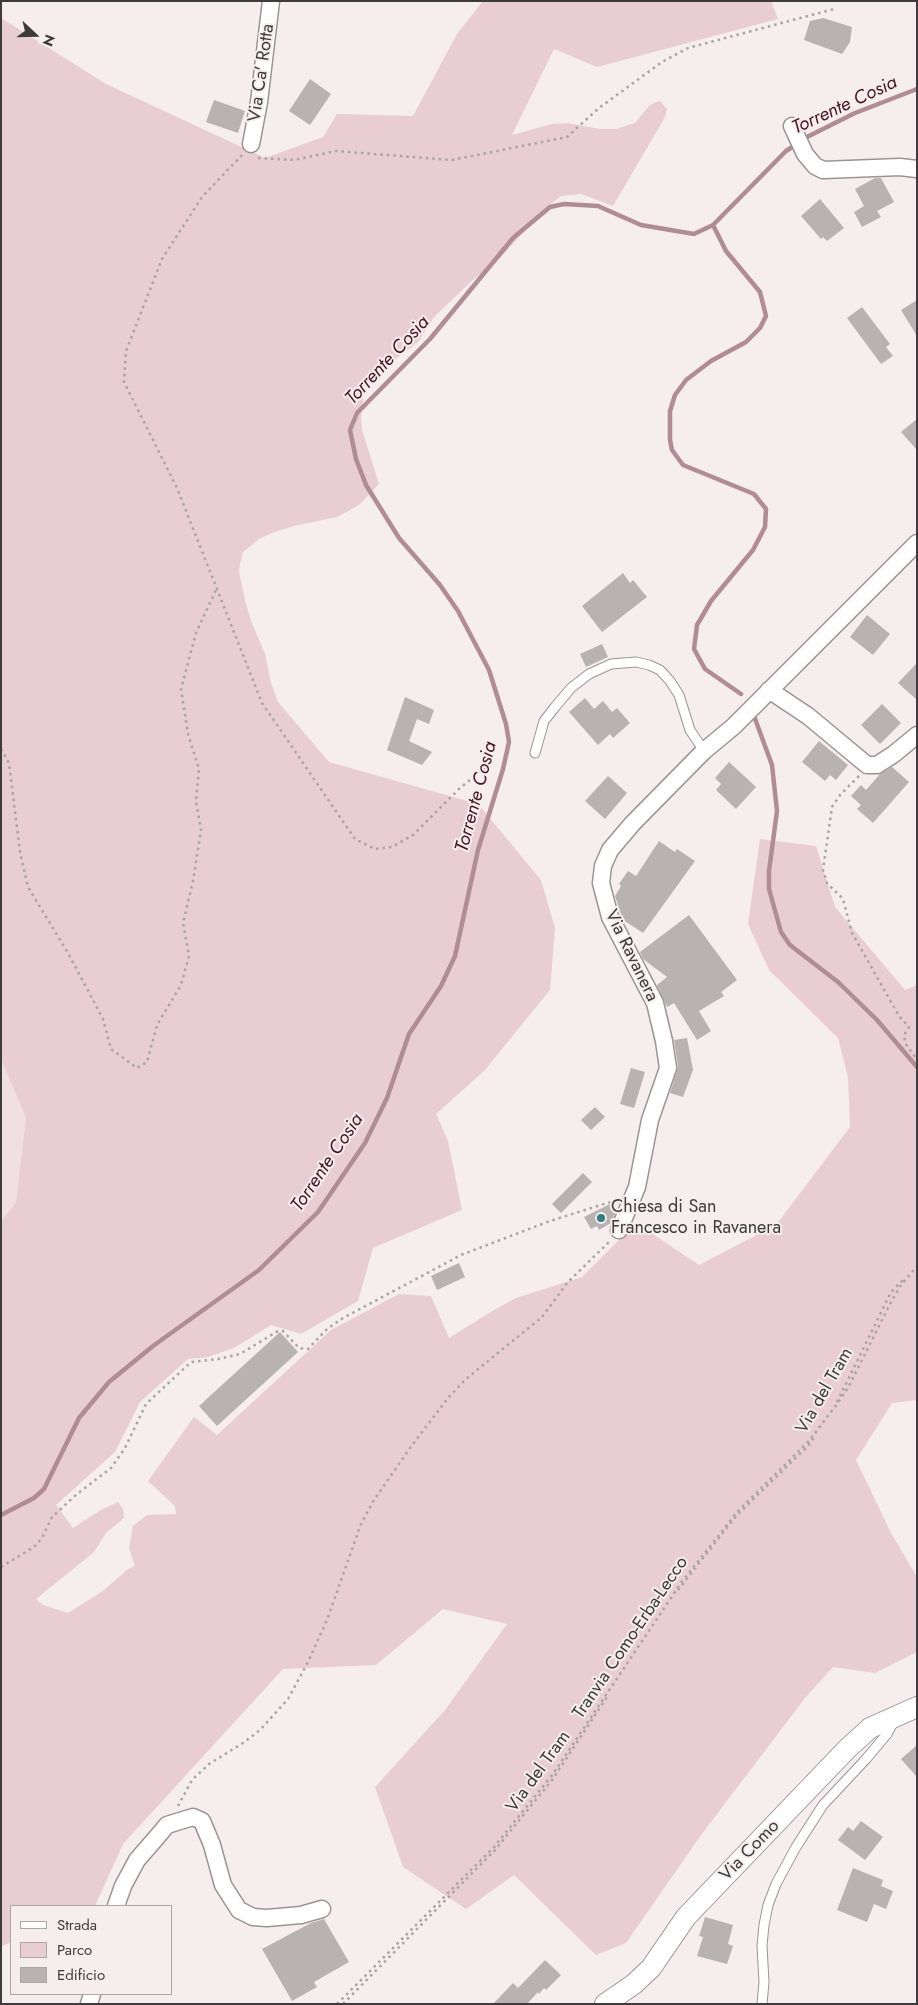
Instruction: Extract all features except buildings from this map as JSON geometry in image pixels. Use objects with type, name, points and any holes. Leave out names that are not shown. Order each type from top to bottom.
[{"type":"street","name":"Via Ca' Rotta","points":[[246,150],[259,102],[271,1]]},
{"type":"street","points":[[792,126],[805,154],[815,166],[823,170],[900,167],[917,169]]},
{"type":"street","name":"Via Ravanera","points":[[619,1230],[637,1187],[650,1120],[668,1068],[655,1003],[610,917],[600,883],[610,850],[633,823],[704,751],[734,726],[917,543]]},
{"type":"street","points":[[764,695],[808,716],[867,765],[876,765],[894,754],[917,735]]},
{"type":"street","name":"Via Como","points":[[605,2004],[634,1984],[651,1968],[686,1917],[847,1749],[870,1728],[882,1722],[909,1714]]},
{"type":"street","points":[[116,1905],[123,1886],[137,1860],[168,1825],[193,1817],[202,1821],[212,1845],[223,1885],[234,1906],[244,1914],[267,1918],[286,1917],[322,1908]]},
{"type":"lane","points":[[535,753],[544,721],[572,688],[590,674],[611,664],[636,662],[649,664],[660,670],[670,681],[678,695],[690,730],[704,751]]},
{"type":"lane","points":[[762,2004],[763,1932],[768,1905],[776,1884],[823,1805],[866,1759],[886,1734],[909,1714]]},
{"type":"path","points":[[489,764],[459,788],[413,835],[392,847],[375,849],[355,839],[262,703],[176,488],[124,382],[126,352],[162,259],[202,196],[246,150],[294,160],[336,151],[452,160],[567,137],[599,108],[662,62],[688,48],[834,9]]},
{"type":"path","points":[[1,749],[9,763],[20,852],[28,887],[68,953],[103,1019],[111,1049],[137,1068],[147,1062],[156,1025],[181,985],[189,956],[183,923],[193,881],[201,830],[196,801],[199,769],[188,734],[181,689],[196,633],[216,589]]},
{"type":"path","points":[[867,765],[863,772],[840,795],[832,807],[823,870],[827,883],[843,899],[852,933],[899,1016],[909,1027],[904,1035],[905,1043],[916,1058]]},
{"type":"path","points":[[1,1567],[34,1547],[42,1538],[52,1518],[76,1494],[111,1468],[124,1448],[146,1404],[191,1362],[240,1354],[278,1331],[283,1331],[299,1348],[308,1349],[326,1329],[342,1318],[461,1255],[550,1221],[607,1203],[632,1202]]},
{"type":"path","points":[[168,1825],[192,1780],[209,1764],[260,1730],[288,1699],[308,1662],[327,1620],[361,1524],[374,1500],[415,1441],[448,1398],[466,1379],[542,1317],[568,1282],[619,1230]]},
{"type":"path","name":"Tranvia Como-Erba-Lecco","points":[[337,2004],[488,1853],[553,1774],[681,1583],[738,1511],[809,1441],[837,1404],[848,1388],[901,1285],[917,1266]]},
{"type":"path","name":"Via del Tram","points":[[343,2004],[495,1850],[552,1780],[678,1590],[737,1515],[808,1446],[843,1392],[891,1292],[917,1266]]},
{"type":"shaded area","points":[[1,1059],[26,1118],[16,1202],[1,1221]]},
{"type":"green space","points":[[483,1],[771,1],[778,19],[597,67],[554,49],[512,135],[552,124],[567,123],[600,129],[616,129],[635,123],[649,106],[654,103],[660,101],[667,109],[665,117],[613,206],[581,194],[561,196],[547,207],[498,260],[474,279],[434,317],[418,342],[369,379],[364,391],[361,418],[362,430],[379,484],[359,505],[337,517],[294,526],[259,539],[243,552],[240,564],[239,572],[245,600],[251,621],[265,654],[271,683],[278,702],[329,762],[478,804],[541,880],[555,928],[550,990],[484,1071],[436,1114],[448,1141],[462,1210],[373,1248],[358,1301],[301,1334],[271,1325],[234,1348],[208,1357],[188,1359],[140,1402],[115,1452],[56,1505],[73,1528],[101,1510],[118,1502],[123,1509],[124,1518],[106,1533],[94,1552],[36,1599],[43,1605],[68,1613],[103,1591],[128,1569],[135,1566],[129,1548],[133,1526],[147,1515],[176,1514],[175,1506],[148,1481],[194,1417],[217,1435],[331,1330],[399,1294],[431,1296],[449,1338],[516,1298],[582,1277],[636,1223],[699,1265],[776,1225],[850,1127],[848,1077],[838,1038],[769,970],[748,924],[760,839],[816,846],[835,907],[905,990],[917,985],[917,1400],[892,1403],[856,1460],[891,1533],[917,1577],[917,1652],[875,1673],[833,1667],[805,1698],[701,1835],[626,1943],[596,1955],[514,1875],[466,1909],[403,1867],[375,1787],[445,1710],[507,1624],[443,1609],[376,1665],[283,1669],[123,1844],[95,1905],[10,1905],[10,1943],[1,1946],[1,1221],[16,1202],[26,1118],[1,1059],[1,18],[106,84],[265,158],[323,137],[337,114],[413,116],[457,34]]},
{"type":"waterway","name":"Torrente Cosia","points":[[803,139],[855,113],[917,89]]},
{"type":"waterway","name":"Torrente Cosia","points":[[1,1515],[34,1498],[44,1489],[79,1418],[109,1382],[153,1346],[259,1270],[318,1212],[365,1143],[387,1098],[409,1034],[441,986],[455,956],[478,850],[503,769],[509,742],[506,724],[489,670],[458,611],[440,585],[399,538],[366,485],[356,459],[350,430],[357,413],[430,339],[513,238],[550,207],[564,204],[598,206],[641,225],[694,234],[713,225],[786,151],[797,144]]},
{"type":"waterway","points":[[713,225],[726,251],[760,292],[766,316],[760,328],[746,342],[711,361],[686,380],[675,395],[670,411],[670,440],[672,450],[683,465],[754,494],[766,509],[765,527],[753,550],[711,601],[697,625],[694,649],[705,669],[741,694]]},
{"type":"waterway","points":[[754,716],[772,765],[777,811],[769,871],[769,889],[781,932],[790,945],[838,982],[877,1020],[917,1067]]},
{"type":"place","name":"Chiesa di San Francesco in Ravanera","points":[[601,1218]]}]
